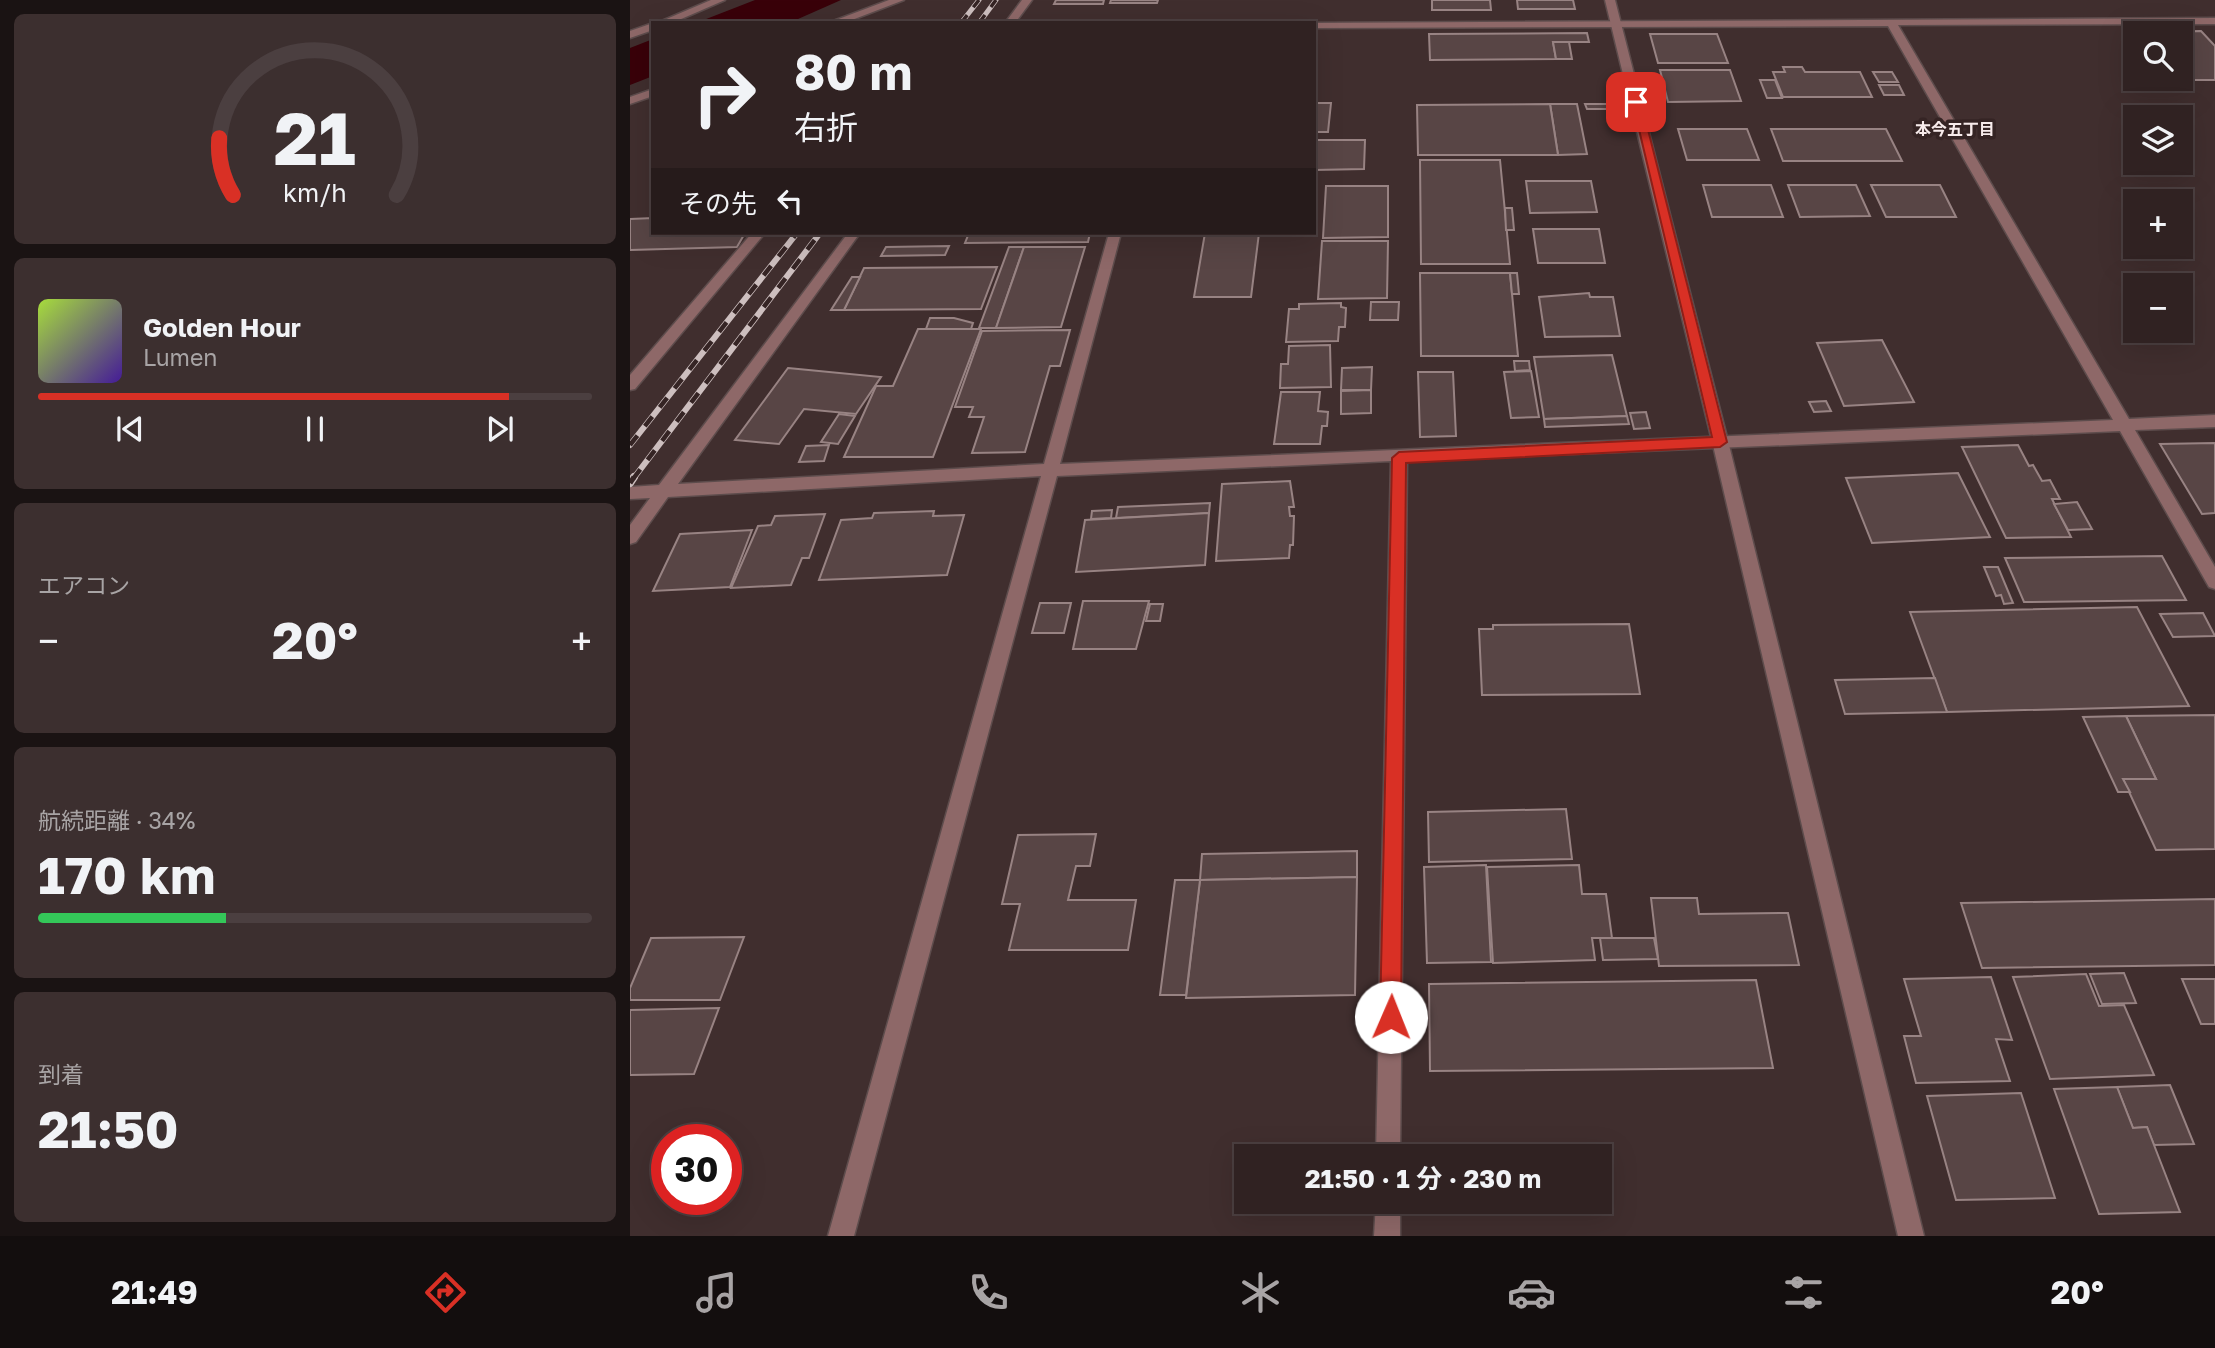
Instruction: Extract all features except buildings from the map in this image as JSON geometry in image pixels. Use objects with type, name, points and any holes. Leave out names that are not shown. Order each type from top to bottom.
[{"type":"street","points":[[667,21],[720,0]]},
{"type":"street","points":[[839,21],[899,0]]},
{"type":"street","points":[[1011,21],[1027,0]]},
{"type":"street","points":[[1610,0],[1720,442],[1911,1236]]},
{"type":"street","points":[[1316,25],[2215,21]]},
{"type":"street","points":[[1891,22],[2215,582]]},
{"type":"street","points":[[630,36],[651,27]]},
{"type":"street","points":[[630,101],[651,93]]},
{"type":"street","points":[[630,385],[758,235]]},
{"type":"street","points":[[630,537],[854,235]]},
{"type":"street","points":[[841,1236],[1114,235]]},
{"type":"street","points":[[630,493],[1049,470],[1399,458],[2215,421]]},
{"type":"street","points":[[1388,1144],[1399,458]]},
{"type":"street","points":[[1387,1236],[1388,1214]]},
{"type":"shaded area","points":[[755,0],[841,0],[794,21],[701,21]]},
{"type":"shaded area","points":[[651,40],[651,77],[630,85],[630,48]]},
{"type":"railway","points":[[963,21],[979,0]]},
{"type":"railway","points":[[980,21],[996,0]]},
{"type":"railway","points":[[630,445],[795,235]]},
{"type":"railway","points":[[633,479],[818,235]]},
{"type":"railway","points":[[630,483],[634,477]]},
{"type":"district","name":"本今五丁目","points":[[1955,129]]},
{"type":"route","points":[[1391,1017],[1399,458],[1720,442],[1636,102]]}]
